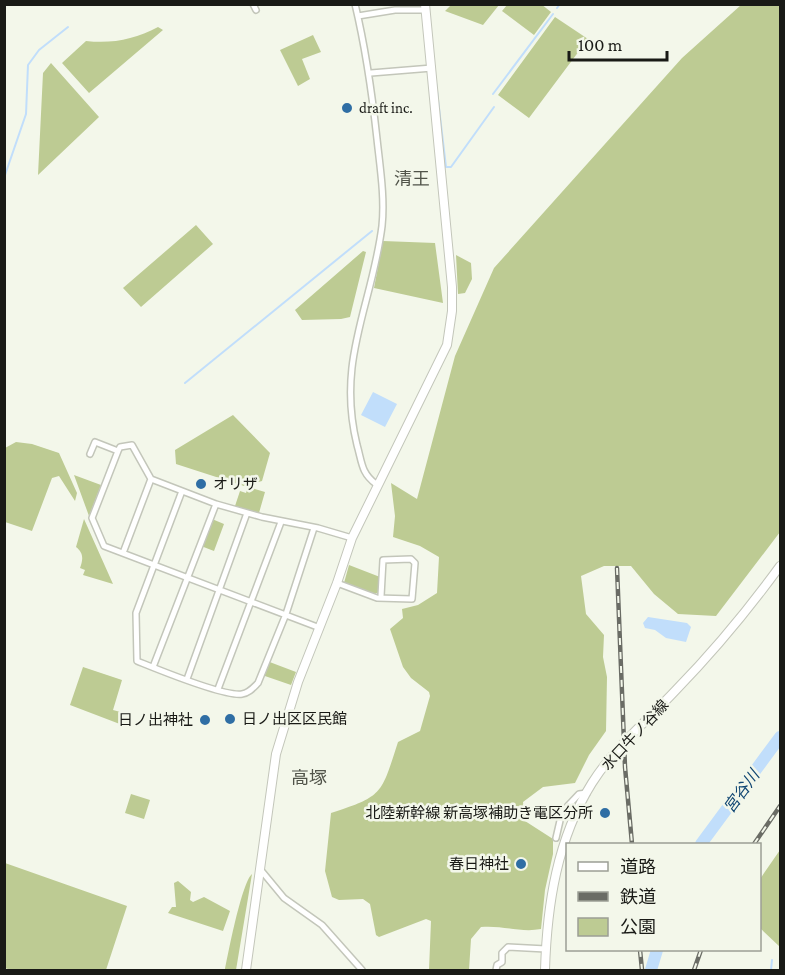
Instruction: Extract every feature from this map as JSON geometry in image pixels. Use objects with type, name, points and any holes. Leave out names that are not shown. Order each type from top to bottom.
[{"type":"street","points":[[356,4],[371,74],[381,173],[382,226],[351,361],[349,399],[365,476],[376,484]]},
{"type":"street","points":[[246,970],[276,754],[298,682],[338,583],[352,538],[376,484],[447,345],[451,319],[452,287],[425,7],[358,15]]},
{"type":"street","points":[[371,74],[432,68]]},
{"type":"street","points":[[90,454],[95,442],[118,451]]},
{"type":"street","points":[[320,628],[104,546],[92,518],[120,447],[132,445],[151,479],[216,504],[352,538]]},
{"type":"street","points":[[123,554],[151,479]]},
{"type":"street","points":[[182,491],[156,566],[136,613],[137,661],[218,689],[240,694],[252,689],[258,683],[286,614],[314,528]]},
{"type":"street","points":[[153,667],[216,504]]},
{"type":"street","points":[[187,679],[247,513]]},
{"type":"street","points":[[218,689],[281,522]]},
{"type":"street","points":[[338,583],[377,598],[381,596],[412,599],[415,563],[411,559],[383,560],[381,596]]},
{"type":"street","name":"水口牛ノ谷線","points":[[545,970],[553,883],[576,813],[587,793],[614,754],[727,635],[780,566]]},
{"type":"street","points":[[556,838],[562,812],[579,794],[587,793]]},
{"type":"street","points":[[260,869],[284,898],[322,925],[362,970]]},
{"type":"street","points":[[496,970],[497,965],[501,962],[502,953],[508,947],[546,949]]},
{"type":"green space","points":[[541,4],[551,12],[534,35],[502,11],[507,5]]},
{"type":"green space","points":[[451,5],[499,5],[483,25],[445,11]]},
{"type":"green space","points":[[741,5],[780,5],[780,532],[716,616],[678,614],[654,594],[631,566],[604,566],[581,576],[586,614],[604,635],[603,657],[607,677],[606,731],[589,755],[575,783],[543,787],[523,802],[525,821],[553,839],[553,854],[545,890],[541,929],[481,927],[471,939],[469,970],[429,970],[431,921],[426,919],[379,937],[376,935],[370,904],[363,899],[339,900],[332,897],[325,871],[331,813],[361,802],[378,791],[388,773],[398,742],[420,731],[430,696],[429,692],[411,678],[403,667],[390,629],[403,618],[402,609],[418,605],[437,593],[439,557],[420,546],[393,537],[395,516],[391,483],[417,499],[455,356],[494,268],[682,58]]},
{"type":"green space","points":[[555,17],[588,39],[529,118],[498,95]]},
{"type":"green space","points":[[158,27],[163,30],[89,93],[62,63],[86,41],[124,40]]},
{"type":"green space","points":[[313,35],[321,52],[302,59],[310,79],[298,86],[280,50]]},
{"type":"green space","points":[[51,63],[99,117],[38,175],[43,73]]},
{"type":"green space","points":[[196,225],[213,244],[141,307],[123,288]]},
{"type":"green space","points":[[383,241],[435,243],[443,303],[374,288]]},
{"type":"green space","points":[[363,251],[366,252],[350,317],[302,320],[295,310]]},
{"type":"green space","points":[[456,255],[471,263],[472,279],[465,293],[458,294]]},
{"type":"green space","points":[[233,415],[270,453],[262,481],[244,486],[176,464],[175,450]]},
{"type":"green space","points":[[16,442],[32,444],[59,453],[77,493],[75,501],[59,476],[52,478],[32,531],[5,522],[5,448]]},
{"type":"green space","points":[[74,475],[101,485],[89,516]]},
{"type":"green space","points":[[248,487],[265,492],[259,513],[235,506],[240,491],[246,493]]},
{"type":"green space","points":[[84,519],[113,584],[83,575],[85,570],[80,568],[82,554],[76,547]]},
{"type":"green space","points":[[212,519],[224,524],[214,551],[201,546]]},
{"type":"green space","points":[[349,565],[380,577],[380,592],[374,594],[344,583]]},
{"type":"green space","points":[[267,661],[296,672],[291,685],[262,675]]},
{"type":"green space","points":[[83,667],[122,680],[113,710],[128,714],[125,726],[70,705]]},
{"type":"green space","points":[[131,794],[150,800],[144,819],[125,813]]},
{"type":"green space","points":[[780,850],[780,947],[761,929],[761,878]]},
{"type":"green space","points":[[5,863],[127,906],[106,970],[11,970],[5,968]]},
{"type":"green space","points":[[252,874],[236,970],[225,970],[240,904]]},
{"type":"green space","points":[[178,881],[191,892],[190,900],[193,902],[204,897],[230,911],[223,931],[168,913],[172,907],[176,907],[174,883]]},
{"type":"water","points":[[373,392],[397,404],[385,427],[361,415]]},
{"type":"water","points":[[648,617],[687,623],[691,627],[686,642],[666,638],[655,630],[645,628],[643,623]]},
{"type":"waterway","points":[[557,8],[560,4]]},
{"type":"waterway","points":[[493,94],[553,14]]},
{"type":"waterway","points":[[4,178],[26,114],[28,65],[39,50],[68,27]]},
{"type":"waterway","points":[[435,74],[446,167],[451,167],[494,107]]},
{"type":"waterway","points":[[185,383],[372,231]]},
{"type":"waterway","name":"宮谷川","points":[[702,843],[780,737]]},
{"type":"waterway","name":"宮谷川","points":[[651,970],[657,951]]},
{"type":"waterway","points":[[771,970],[772,960]]},
{"type":"railway","points":[[617,568],[625,767],[632,843]]},
{"type":"railway","points":[[755,843],[780,806]]},
{"type":"railway","points":[[640,951],[642,970]]},
{"type":"railway","points":[[694,970],[701,951]]},
{"type":"place","name":"draft inc.","points":[[347,108]]},
{"type":"place","name":"オリザ","points":[[201,484]]},
{"type":"place","name":"日ノ出区区民館","points":[[230,719]]},
{"type":"place","name":"日ノ出神社","points":[[205,720]]},
{"type":"place","name":"北陸新幹線 新高塚補助き電区分所","points":[[605,813]]},
{"type":"place","name":"春日神社","points":[[521,864]]},
{"type":"district","name":"清王","points":[[412,179]]},
{"type":"district","name":"高塚","points":[[309,778]]}]
